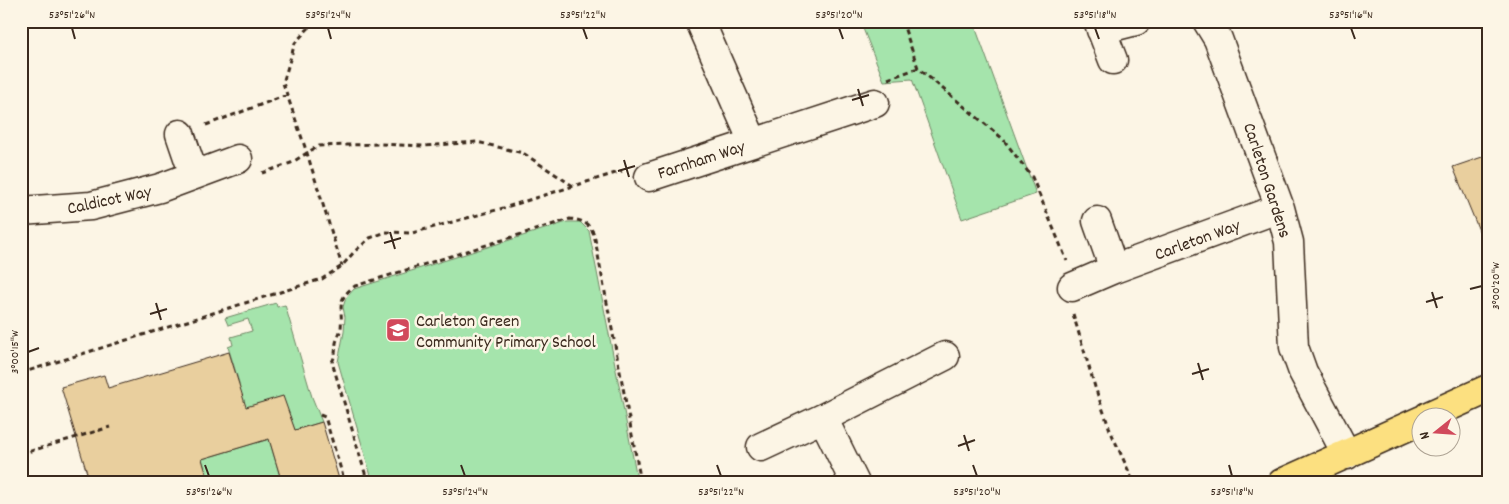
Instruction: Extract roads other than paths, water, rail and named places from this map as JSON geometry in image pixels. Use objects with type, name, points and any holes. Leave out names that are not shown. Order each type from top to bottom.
[{"type":"main road","points":[[1450,406],[1488,389]]},
{"type":"main road","points":[[1282,483],[1412,425]]},
{"type":"street","name":"Farnham Way","points":[[700,21],[753,142]]},
{"type":"street","points":[[1113,60],[1100,26],[1136,21]]},
{"type":"street","name":"Carleton Gardens","points":[[1207,21],[1218,39],[1280,208],[1289,242],[1294,348],[1303,372],[1347,454]]},
{"type":"street","name":"Farnham Way","points":[[649,177],[875,103]]},
{"type":"street","points":[[180,134],[194,175]]},
{"type":"street","name":"Caldicot Way","points":[[21,211],[91,206],[160,188],[238,159]]},
{"type":"street","name":"Carleton Way","points":[[1074,286],[1114,269],[1280,208]]},
{"type":"street","points":[[1097,221],[1114,269]]},
{"type":"street","points":[[761,447],[946,356]]},
{"type":"street","points":[[823,418],[855,483]]},
{"type":"place","name":"Carleton Green Community Primary School","points":[[398,330]]}]
